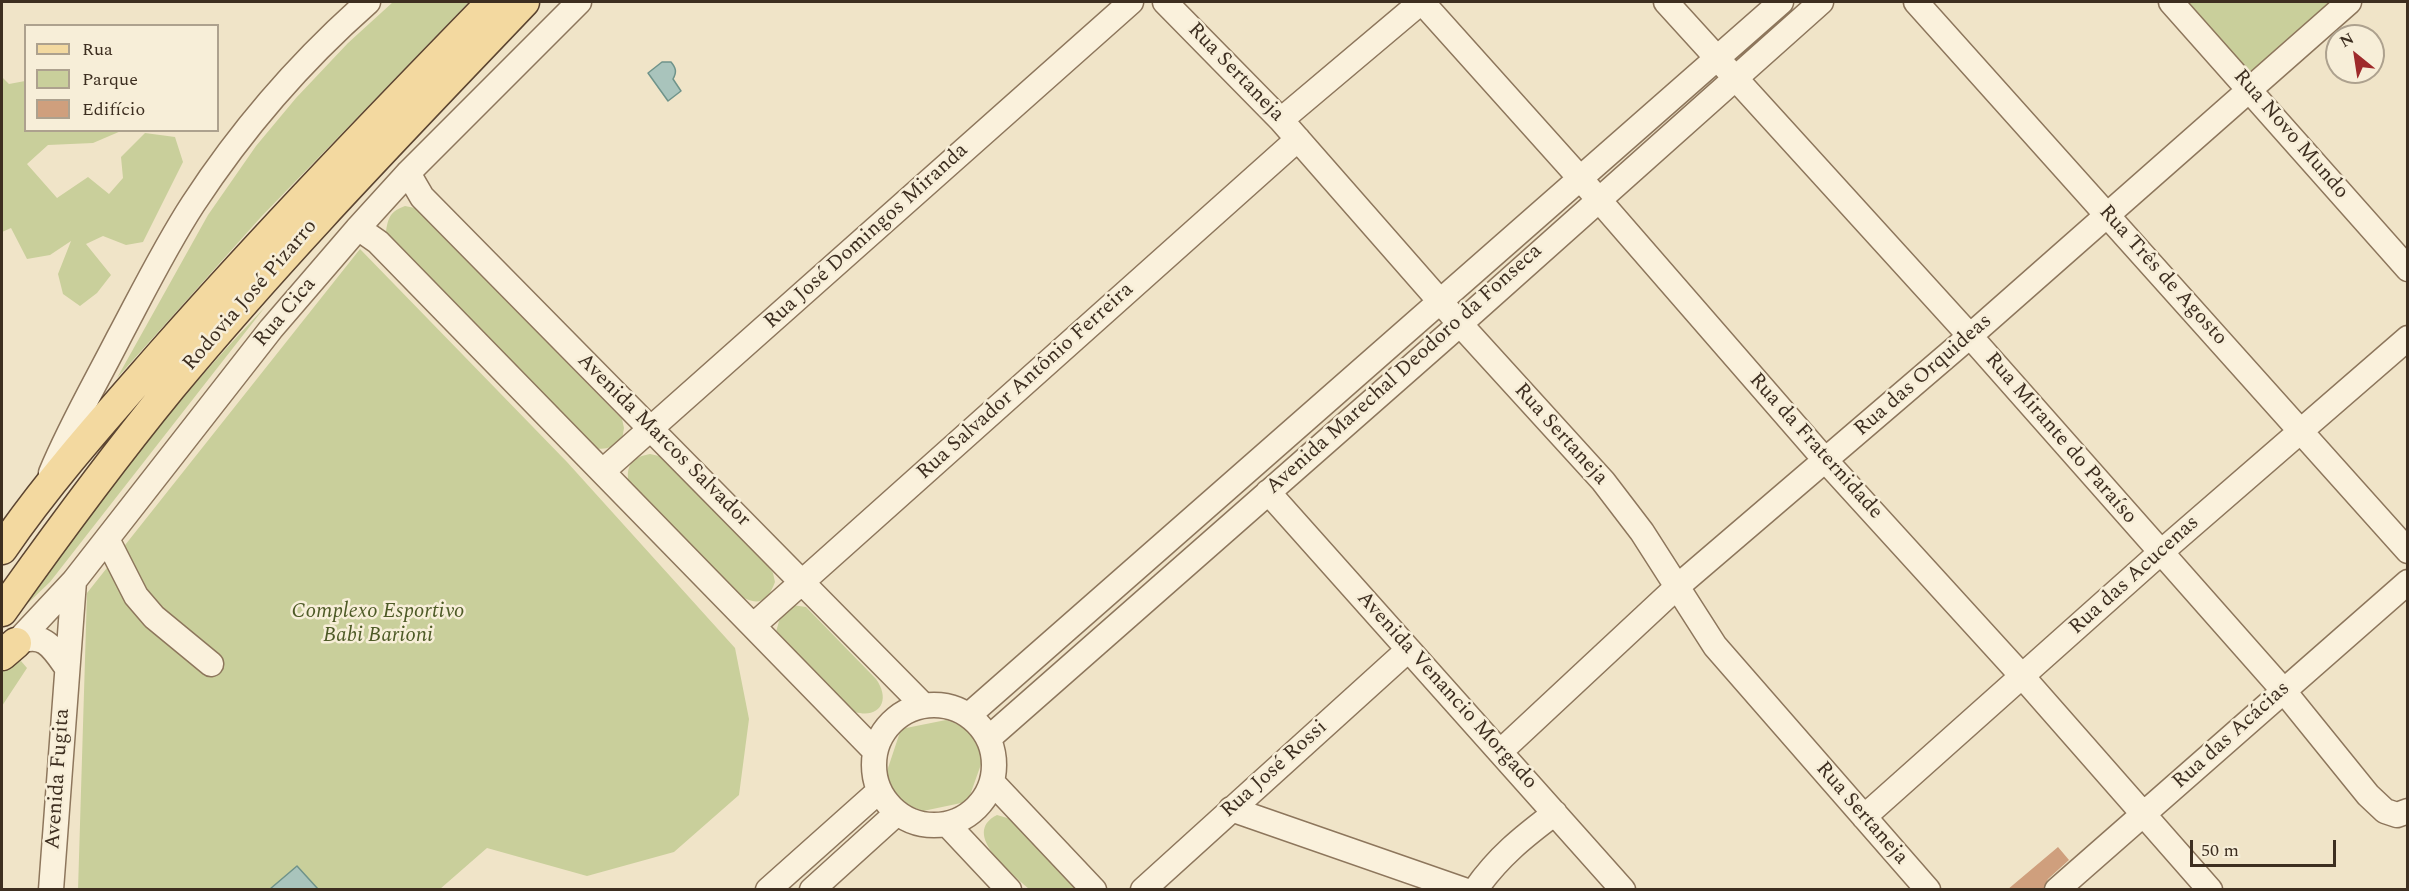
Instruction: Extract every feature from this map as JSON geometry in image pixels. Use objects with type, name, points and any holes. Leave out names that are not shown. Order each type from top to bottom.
[{"type":"main road","name":"Rodovia José Pizarro","points":[[3,547],[44,490],[275,227],[492,2]]},
{"type":"main road","name":"Rodovia José Pizarro","points":[[2,611],[84,499],[171,387],[319,218],[524,2]]},
{"type":"street","points":[[44,490],[70,429],[159,261],[193,204],[240,137],[282,87],[333,33],[368,2]]},
{"type":"street","name":"Rua Cica","points":[[9,649],[74,581],[271,329],[358,228],[408,173],[579,2]]},
{"type":"street","name":"Rua José Domingos Miranda","points":[[603,471],[1131,2]]},
{"type":"street","name":"Rua Sertaneja","points":[[1165,2],[1281,120],[1460,324],[1603,482],[1642,532],[1715,646],[1928,890]]},
{"type":"street","points":[[1281,120],[1421,2]]},
{"type":"street","name":"Rua da Fraternidade","points":[[1421,2],[1579,177],[1826,460],[2022,676],[2210,890]]},
{"type":"street","name":"Rua Mirante do Paraíso","points":[[1666,2],[1970,336],[2283,690],[2368,795],[2385,811],[2397,815],[2408,811]]},
{"type":"street","name":"Avenida Marechal Deodoro da Fonseca","points":[[969,715],[1781,2]]},
{"type":"street","name":"Avenida Marechal Deodoro da Fonseca","points":[[989,738],[1460,324],[1597,199],[1821,2]]},
{"type":"street","name":"Rua Três de Agosto","points":[[1916,2],[2408,551]]},
{"type":"street","name":"Rua Novo Mundo","points":[[2171,2],[2408,270]]},
{"type":"street","name":"Rua das Orquideas","points":[[1501,751],[1678,586],[1970,336],[2349,2]]},
{"type":"street","name":"Rua Salvador Antônio Ferreira","points":[[754,625],[1298,139]]},
{"type":"street","name":"Avenida Marcos Salvador","points":[[408,173],[422,196],[923,705]]},
{"type":"street","points":[[358,228],[378,242],[875,751]]},
{"type":"street","name":"Rua das Acucenas","points":[[1864,817],[2160,553],[2408,338]]},
{"type":"street","name":"Avenida Venancio Morgado","points":[[1268,492],[1623,890]]},
{"type":"street","points":[[107,539],[136,596],[154,617],[211,664]]},
{"type":"street","name":"Avenida Fugita","points":[[51,890],[74,581]]},
{"type":"street","name":"Rua das Acácias","points":[[2056,890],[2408,582]]},
{"type":"street","points":[[9,649],[27,638],[43,640],[67,668]]},
{"type":"street","name":"Rua José Rossi","points":[[1143,890],[1408,650]]},
{"type":"street","points":[[923,705],[947,706],[969,715],[989,738],[995,766],[986,797],[962,819],[947,824],[930,826],[912,822],[897,813],[886,803],[879,791],[873,771],[875,751],[888,726],[898,717],[923,705]]},
{"type":"street","points":[[992,782],[1094,890]]},
{"type":"street","points":[[768,890],[879,791]]},
{"type":"street","points":[[1232,809],[1464,890]]},
{"type":"street","points":[[812,890],[897,813]]},
{"type":"street","points":[[1475,890],[1490,869],[1517,841],[1555,813]]},
{"type":"street","points":[[947,824],[1009,890]]},
{"type":"green space","points":[[393,2],[469,2],[261,217],[117,378],[208,215],[256,146],[296,98],[348,43]]},
{"type":"green space","points":[[2186,2],[2332,2],[2251,74]]},
{"type":"green space","points":[[2,77],[9,84],[24,81],[24,132],[119,132],[93,143],[48,145],[27,164],[57,198],[88,177],[109,194],[123,178],[121,157],[145,133],[175,137],[183,162],[143,242],[126,245],[103,236],[86,244],[111,275],[97,293],[80,306],[63,294],[58,274],[71,241],[50,255],[27,259],[11,228],[2,232]]},
{"type":"green space","points":[[405,206],[415,208],[622,419],[624,428],[622,440],[607,448],[591,447],[396,248],[386,232],[387,227],[393,212]]},
{"type":"green space","name":"Complexo Esportivo Babi Barioni","points":[[360,249],[567,462],[735,648],[749,719],[739,795],[674,852],[587,876],[487,848],[440,889],[78,890],[87,593]]},
{"type":"green space","points":[[265,307],[50,582],[27,604],[81,526],[139,450]]},
{"type":"green space","points":[[650,454],[659,456],[767,564],[773,573],[775,582],[768,596],[763,600],[753,601],[734,592],[629,484],[628,472],[631,463],[639,457]]},
{"type":"green space","points":[[792,605],[806,607],[876,679],[883,694],[883,701],[877,710],[871,713],[855,712],[786,646],[776,632],[781,614]]},
{"type":"green space","points":[[21,661],[27,668],[2,706],[2,670]]},
{"type":"green space","points":[[946,720],[970,733],[984,756],[966,802],[923,811],[905,804],[892,793],[886,774],[901,729]]},
{"type":"green space","points":[[997,815],[1014,820],[1083,889],[1029,889],[1002,864],[986,843],[984,833],[987,823]]},
{"type":"water","points":[[662,62],[673,64],[675,72],[673,79],[681,91],[668,101],[648,73]]},
{"type":"water","points":[[297,866],[318,889],[270,889]]},
{"type":"building","points":[[2058,847],[2069,860],[2048,879],[2043,890],[2007,890]]}]
